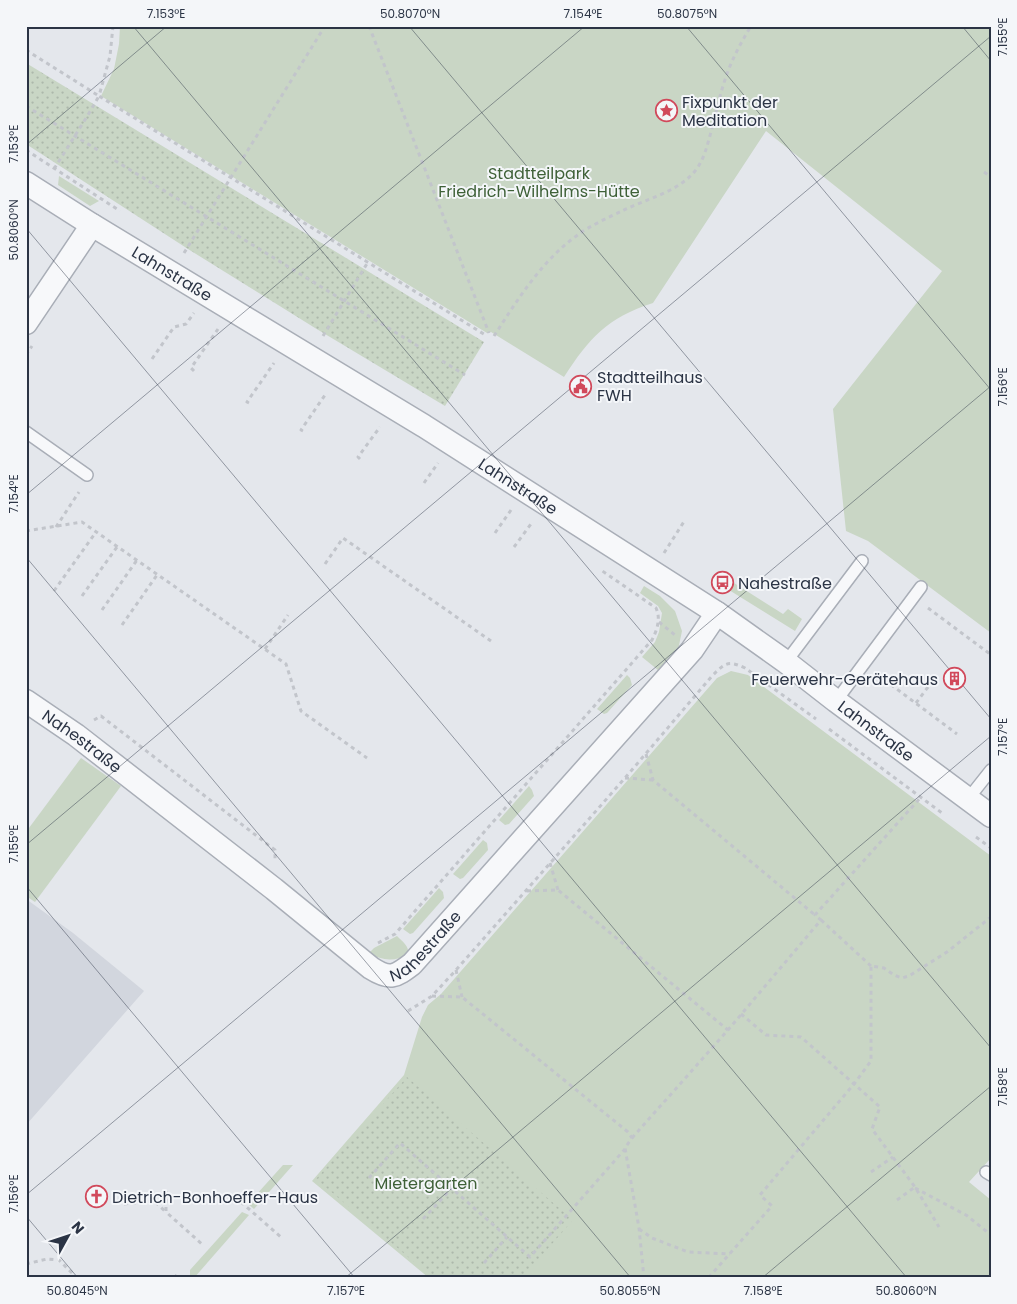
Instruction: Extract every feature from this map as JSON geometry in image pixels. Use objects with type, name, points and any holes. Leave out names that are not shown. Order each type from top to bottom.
[{"type":"street","name":"Lahnstraße","points":[[26,183],[424,426],[717,613],[786,662],[991,816]]},
{"type":"street","points":[[26,323],[92,224]]},
{"type":"street","name":"Nahestraße","points":[[26,701],[76,735],[145,788],[371,968],[382,975],[390,976],[398,974],[412,964],[692,650],[717,613]]},
{"type":"lane","points":[[26,432],[87,475]]},
{"type":"lane","points":[[786,662],[862,561]]},
{"type":"lane","points":[[836,701],[922,586]]},
{"type":"lane","points":[[968,799],[991,770]]},
{"type":"path","points":[[54,169],[99,96],[110,56],[113,26]]},
{"type":"path","points":[[172,272],[325,26]]},
{"type":"path","points":[[26,50],[488,335],[369,26]]},
{"type":"path","points":[[494,336],[534,277],[551,257],[579,234],[621,211],[664,193],[683,182],[695,171],[705,152],[727,74],[751,26]]},
{"type":"path","points":[[26,106],[206,218],[465,374]]},
{"type":"path","points":[[984,172],[991,177]]},
{"type":"path","points":[[323,337],[368,262]]},
{"type":"path","points":[[152,359],[174,327],[186,324],[194,313]]},
{"type":"path","points":[[194,371],[191,368],[219,328]]},
{"type":"path","points":[[249,403],[247,402],[274,362]]},
{"type":"path","points":[[303,431],[301,430],[326,394]]},
{"type":"path","points":[[360,459],[358,457],[380,427]]},
{"type":"path","points":[[424,482],[438,463]]},
{"type":"path","points":[[56,527],[82,489]]},
{"type":"path","points":[[495,533],[510,510]]},
{"type":"path","points":[[652,572],[685,520]]},
{"type":"path","points":[[26,530],[82,522],[286,664],[301,711],[367,758]]},
{"type":"path","points":[[514,547],[531,524]]},
{"type":"path","points":[[54,591],[96,532]]},
{"type":"path","points":[[325,564],[343,538],[491,641]]},
{"type":"path","points":[[82,596],[117,547]]},
{"type":"path","points":[[102,610],[137,560]]},
{"type":"path","points":[[122,624],[157,574]]},
{"type":"path","points":[[914,597],[990,654]]},
{"type":"path","points":[[374,944],[395,934],[652,640],[656,632],[659,614],[656,608]]},
{"type":"path","points":[[265,649],[288,616]]},
{"type":"path","points":[[408,1011],[432,996],[456,970],[712,676],[726,664],[734,663],[745,668],[818,721]]},
{"type":"path","points":[[864,664],[957,734]]},
{"type":"path","points":[[916,703],[928,687]]},
{"type":"path","points":[[825,726],[944,814]]},
{"type":"path","points":[[645,754],[653,780],[821,920],[871,966],[884,968],[902,978],[909,976],[947,952],[991,917]]},
{"type":"path","points":[[625,778],[653,780]]},
{"type":"path","points":[[815,915],[921,797]]},
{"type":"path","points":[[975,837],[991,848]]},
{"type":"path","points":[[550,863],[558,890],[728,1030]]},
{"type":"path","points":[[526,890],[558,890]]},
{"type":"path","points":[[369,1178],[400,1143],[530,1257],[728,1030],[821,920]]},
{"type":"path","points":[[710,1278],[772,1206],[760,1195],[854,1084],[871,1061],[871,966]]},
{"type":"path","points":[[456,970],[462,997]]},
{"type":"path","points":[[432,996],[462,997],[628,1132],[632,1138]]},
{"type":"path","points":[[741,1014],[766,1036],[801,1036],[880,1107],[872,1129],[915,1187],[939,1227]]},
{"type":"path","points":[[625,1148],[639,1228],[644,1278]]},
{"type":"path","points":[[871,1172],[893,1156]]},
{"type":"path","points":[[897,1200],[915,1187]]},
{"type":"path","points":[[915,1187],[966,1215],[991,1235]]},
{"type":"path","points":[[423,1220],[452,1188]]},
{"type":"path","points":[[166,1191],[166,1212]]},
{"type":"path","points":[[124,1204],[154,1201],[203,1245]]},
{"type":"path","points":[[241,1202],[282,1238]]},
{"type":"path","points":[[639,1228],[652,1238],[688,1252],[730,1254]]},
{"type":"path","points":[[484,1263],[507,1237]]},
{"type":"path","points":[[26,1264],[47,1259],[59,1260],[77,1278]]},
{"type":"shaded area","points":[[26,899],[73,933],[144,991],[26,1125]]},
{"type":"green space","name":"Stadtteilpark Friedrich-Wilhelms-Hütte","points":[[120,26],[991,26],[991,633],[868,541],[846,531],[833,409],[942,271],[766,131],[653,303],[611,322],[591,340],[564,377],[491,332],[487,333],[101,96],[114,69]]},
{"type":"green space","points":[[26,63],[484,342],[445,406],[188,249],[26,144]]},
{"type":"green space","points":[[59,176],[99,201],[90,206],[58,185]]},
{"type":"green space","points":[[734,583],[783,614],[788,609],[802,619],[795,631],[729,590]]},
{"type":"green space","points":[[644,586],[660,596],[675,611],[682,631],[678,650],[658,670],[642,657],[655,642],[659,632],[662,613],[658,606],[640,593]]},
{"type":"green space","points":[[731,671],[748,675],[991,856],[991,1158],[969,1182],[991,1200],[991,1278],[429,1278],[312,1181],[404,1075],[422,1017],[428,1005],[441,994],[717,678]]},
{"type":"green space","points":[[627,675],[632,685],[607,713],[604,714],[597,709]]},
{"type":"green space","points":[[81,758],[121,786],[35,902],[26,896],[26,832]]},
{"type":"green space","points":[[529,786],[534,796],[509,824],[505,825],[499,820]]},
{"type":"green space","points":[[483,840],[487,843],[488,850],[463,878],[460,879],[453,874]]},
{"type":"green space","points":[[439,888],[443,892],[444,898],[413,933],[410,934],[403,929]]},
{"type":"green space","points":[[397,936],[407,947],[408,954],[388,959],[379,958],[369,953],[374,948]]},
{"type":"green space","name":"Mietergarten","points":[[407,1077],[573,1220],[522,1278],[433,1278],[316,1179]]},
{"type":"green space","points":[[283,1165],[293,1165],[254,1209],[248,1204]]},
{"type":"green space","points":[[242,1212],[249,1215],[193,1278],[190,1275],[190,1270]]},
{"type":"place","name":"Fixpunkt der Meditation","points":[[666,111]]},
{"type":"place","name":"Stadtteilhaus FWH","points":[[581,386]]},
{"type":"place","name":"Nahestraße","points":[[722,583]]},
{"type":"place","name":"Feuerwehr-Gerätehaus","points":[[954,679]]},
{"type":"place","name":"Dietrich-Bonhoeffer-Haus","points":[[96,1197]]}]
